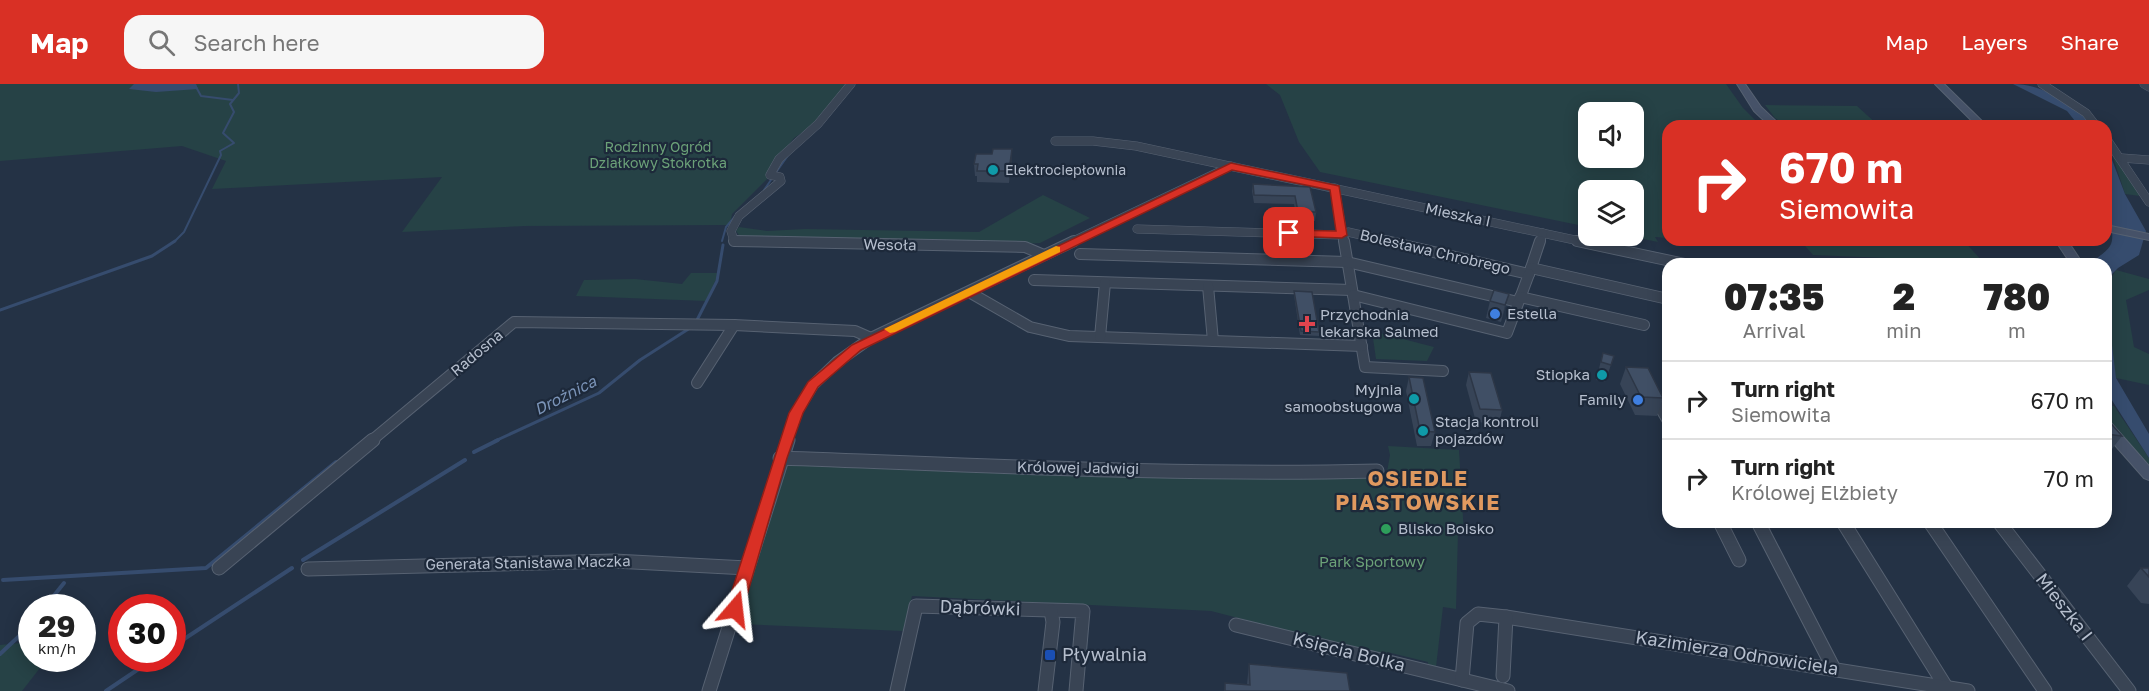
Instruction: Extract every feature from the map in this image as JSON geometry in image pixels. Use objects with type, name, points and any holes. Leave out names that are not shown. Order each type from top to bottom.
[{"type":"street","name":"Wesoła","points":[[851,84],[817,125],[797,139],[778,161],[770,176],[780,177],[781,181],[738,216],[731,231],[734,241],[1025,248],[1044,255]]},
{"type":"street","points":[[1741,84],[1757,109],[1769,120]]},
{"type":"street","points":[[1939,84],[1976,120]]},
{"type":"street","points":[[2042,84],[2086,113],[2092,120]]},
{"type":"street","points":[[2144,84],[2149,87]]},
{"type":"street","name":"Mieszka I","points":[[1055,141],[1114,142],[1662,259]]},
{"type":"street","points":[[2112,146],[2149,202]]},
{"type":"street","points":[[2122,158],[2149,160]]},
{"type":"street","points":[[709,691],[780,458],[796,413],[813,385],[837,362],[872,338],[1231,166]]},
{"type":"street","points":[[1335,188],[1365,367],[1443,370]]},
{"type":"street","name":"Bolesława Chrobrego","points":[[1137,229],[1342,235],[1354,233],[1530,271]]},
{"type":"street","points":[[2112,229],[2149,237]]},
{"type":"street","name":"Bolesława Chrobrego","points":[[1352,293],[1507,333],[1543,233]]},
{"type":"street","name":"Bolesława Chrobrego","points":[[1080,254],[1347,262],[1519,299]]},
{"type":"street","points":[[1530,271],[1662,298]]},
{"type":"street","points":[[1034,280],[1352,293]]},
{"type":"street","points":[[1100,337],[1105,282]]},
{"type":"street","points":[[1208,286],[1214,341]]},
{"type":"street","points":[[969,292],[1030,327],[1057,334],[1362,346]]},
{"type":"street","points":[[1519,299],[1644,325]]},
{"type":"street","name":"Radosna","points":[[219,568],[514,322],[734,326],[855,331],[872,338]]},
{"type":"street","points":[[697,383],[734,326]]},
{"type":"street","points":[[1659,405],[1662,410]]},
{"type":"street","points":[[2112,433],[2149,475]]},
{"type":"street","name":"Królowej Jadwigi","points":[[780,458],[1081,469],[1290,473],[1377,471]]},
{"type":"street","points":[[1723,528],[1739,560]]},
{"type":"street","points":[[1761,528],[1834,669]]},
{"type":"street","points":[[1847,528],[1946,687]]},
{"type":"street","points":[[1934,528],[2045,691]]},
{"type":"street","name":"Mieszka I","points":[[2004,528],[2129,691]]},
{"type":"street","name":"Generała Stanisława Maczka","points":[[308,568],[614,561],[747,568]]},
{"type":"street","name":"Dąbrówki","points":[[897,691],[916,606],[1051,611]]},
{"type":"street","points":[[1045,691],[1053,622],[1051,611],[1083,611],[1076,691]]},
{"type":"street","points":[[1462,680],[1467,623],[1478,614],[1506,617],[1503,676]]},
{"type":"street","name":"Kazimierza Odnowiciela","points":[[1506,617],[1968,691]]},
{"type":"street","name":"Księcia Bolka","points":[[1236,625],[1508,691]]},
{"type":"green space","name":"Rodzinny Ogród Działkowy Stokrotka","points":[[0,84],[849,84],[812,126],[794,138],[768,172],[767,179],[732,214],[730,225],[525,226],[402,232],[442,177],[212,189],[226,161],[182,146],[0,161]]},
{"type":"green space","points":[[1266,84],[1726,84],[1743,108],[1755,120],[1662,120],[1662,238],[1655,237],[1658,242],[1644,239],[1644,180],[1578,180],[1578,225],[1320,172],[1299,142],[1280,95]]},
{"type":"green space","points":[[1765,105],[1857,106],[1872,120],[1778,120]]},
{"type":"green space","points":[[2112,153],[2140,196],[2125,194],[2112,154]]},
{"type":"green space","points":[[1043,195],[1090,218],[1040,243],[987,246],[741,238],[736,231],[739,227],[767,231],[805,229],[979,232]]},
{"type":"green space","points":[[1805,246],[1968,246],[1979,258],[1886,258],[1813,255]]},
{"type":"green space","points":[[2116,270],[2149,279],[2149,290],[2126,300],[2134,347],[2149,354],[2149,385],[2116,378],[2112,351],[2112,278]]},
{"type":"green space","points":[[691,273],[719,273],[706,301],[576,296],[584,280],[635,279],[682,284]]},
{"type":"green space","points":[[1372,331],[1434,347],[1427,361],[1376,359]]},
{"type":"green space","points":[[2112,406],[2149,458],[2149,466],[2112,423]]},
{"type":"green space","name":"Park Sportowy","points":[[1388,446],[1459,450],[1464,535],[1458,532],[1456,609],[1443,607],[1436,667],[1428,666],[1428,662],[1387,652],[1386,656],[1211,611],[912,596],[903,631],[738,624],[747,568],[780,458],[1374,478],[1387,472],[1390,455]]},
{"type":"green space","points":[[18,643],[18,672],[37,672],[22,691],[0,691],[0,645]]},
{"type":"water","points":[[134,84],[196,84],[198,89],[156,92],[129,89]]},
{"type":"water","points":[[2013,84],[2046,91],[2077,110],[2087,120],[2074,120],[2067,111]]},
{"type":"water","points":[[2112,160],[2125,194],[2146,231],[2139,255],[2112,274],[2112,258],[2097,258],[2112,246]]},
{"type":"water","points":[[2112,345],[2116,378],[2149,434],[2149,458],[2112,400]]},
{"type":"building","points":[[993,149],[1012,149],[1009,171],[977,171],[978,164],[974,164],[976,154],[992,154]]},
{"type":"building","points":[[1253,184],[1310,187],[1316,212],[1298,212],[1295,196],[1254,195]]},
{"type":"building","points":[[1494,290],[1509,294],[1505,305],[1490,301]]},
{"type":"building","name":"Przychodnia lekarska Salmed","points":[[1294,291],[1312,292],[1319,332],[1301,331]]},
{"type":"building","points":[[1603,353],[1614,356],[1611,365],[1601,362]]},
{"type":"building","points":[[1626,367],[1648,368],[1662,396],[1662,398],[1641,397]]},
{"type":"building","points":[[1469,372],[1491,373],[1502,410],[1480,409]]},
{"type":"building","points":[[1409,377],[1423,378],[1435,432],[1420,431]]},
{"type":"building","points":[[2112,425],[2122,436],[2112,435]]},
{"type":"building","points":[[2141,568],[2149,568],[2149,577]]},
{"type":"building","points":[[1249,664],[1347,673],[1350,691],[1225,691],[1225,683],[1250,685]]},
{"type":"waterway","points":[[190,84],[195,85],[201,96],[233,100]]},
{"type":"waterway","points":[[175,241],[184,232],[221,155],[220,151],[234,143],[223,133],[234,112],[230,104],[239,93],[238,84]]},
{"type":"waterway","name":"Drożnica","points":[[777,171],[789,154]]},
{"type":"waterway","name":"Drożnica","points":[[764,190],[773,177]]},
{"type":"waterway","name":"Drożnica","points":[[722,241],[726,227],[737,214]]},
{"type":"waterway","points":[[0,310],[152,256],[175,241]]},
{"type":"waterway","name":"Drożnica","points":[[696,322],[717,281],[723,245]]},
{"type":"waterway","name":"Drożnica","points":[[495,441],[599,393],[640,360],[690,328]]},
{"type":"waterway","name":"Drożnica","points":[[474,452],[498,440]]},
{"type":"waterway","name":"Drożnica","points":[[303,560],[465,460]]},
{"type":"waterway","points":[[3,580],[206,568],[336,462]]},
{"type":"waterway","name":"Drożnica","points":[[186,638],[292,568]]},
{"type":"waterway","points":[[55,594],[64,583]]},
{"type":"waterway","points":[[0,654],[18,637]]},
{"type":"waterway","name":"Drożnica","points":[[106,691],[134,672]]},
{"type":"slow traffic","points":[[890,329],[1056,250]]},
{"type":"place","name":"Elektrociepłownia","points":[[993,170]]},
{"type":"place","name":"Estella","points":[[1495,314]]},
{"type":"place","name":"Przychodnia lekarska Salmed","points":[[1307,324]]},
{"type":"place","name":"Stiopka","points":[[1602,375]]},
{"type":"place","name":"Myjnia samoobsługowa","points":[[1414,399]]},
{"type":"place","name":"Family","points":[[1638,400]]},
{"type":"place","name":"Stacja kontroli pojazdów","points":[[1423,431]]},
{"type":"place","name":"Blisko Boisko","points":[[1386,529]]},
{"type":"place","name":"Pływalnia","points":[[1050,655]]},
{"type":"district","name":"OSIEDLE PIASTOWSKIE","points":[[1418,491]]},
{"type":"route","points":[[735,609],[780,458],[796,413],[813,385],[856,348],[872,338],[1231,166],[1335,188],[1342,235],[1289,233]]}]
